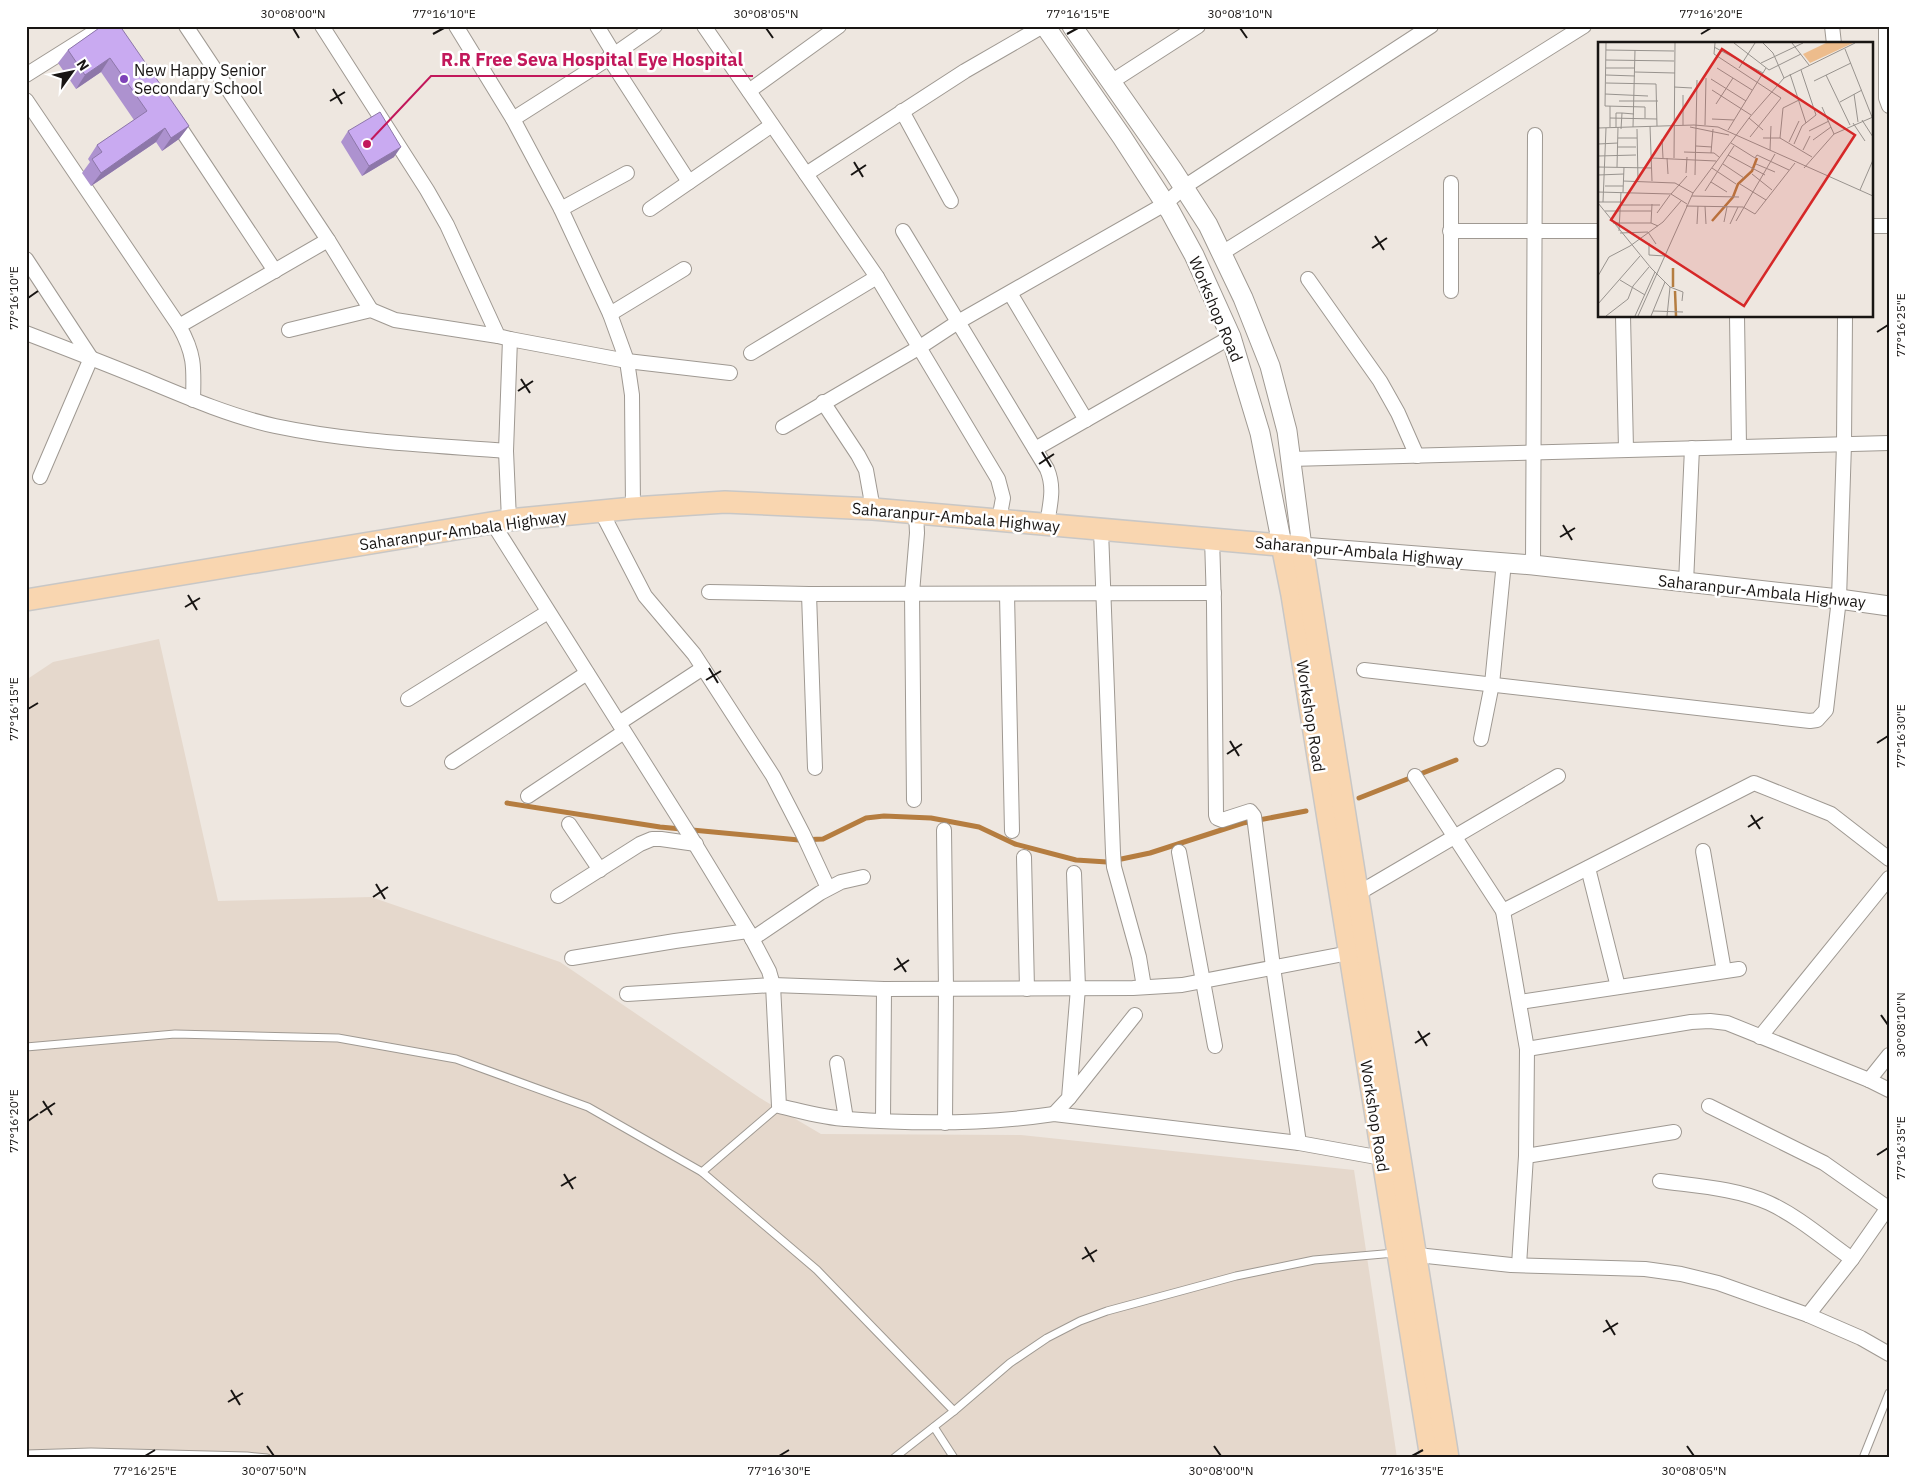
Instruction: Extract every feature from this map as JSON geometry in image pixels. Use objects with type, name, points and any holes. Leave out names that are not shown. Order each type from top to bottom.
[{"type":"main road","name":"Workshop Road","points":[[1044,26],[1116,129],[1165,204],[1194,255],[1231,337],[1292,546],[1357,894],[1406,1253],[1431,1458]]},
{"type":"main road","name":"Workshop Road","points":[[1072,26],[1184,187],[1208,225],[1243,298],[1270,366],[1287,431],[1290,459],[1292,596],[1382,1158],[1406,1253],[1448,1458]]},
{"type":"main road","name":"Saharanpur-Ambala Highway","points":[[26,600],[501,521],[633,508],[725,502],[873,509],[1101,530],[1504,562],[1889,606]]},
{"type":"street","points":[[26,75],[104,26]]},
{"type":"street","points":[[186,26],[328,240],[371,310],[395,320],[627,361],[730,373]]},
{"type":"street","points":[[322,26],[427,190],[504,338],[506,452],[501,521],[548,612],[680,819],[750,935],[769,971],[773,985],[779,1106],[846,1119],[945,1123],[1054,1114],[1299,1143],[1382,1158]]},
{"type":"street","points":[[456,26],[513,119],[561,209],[610,314],[627,361],[632,395],[633,508]]},
{"type":"street","points":[[597,26],[612,56],[689,182]]},
{"type":"street","points":[[513,119],[612,56],[654,26]]},
{"type":"street","points":[[704,26],[877,277],[920,348],[998,479],[1003,498],[999,520]]},
{"type":"street","points":[[749,91],[839,26]]},
{"type":"street","points":[[806,174],[965,71],[1044,26]]},
{"type":"street","points":[[1111,82],[1198,26]]},
{"type":"street","points":[[783,427],[823,402],[920,348],[958,322],[1165,204],[1184,187],[1431,26]]},
{"type":"street","points":[[1222,253],[1584,26]]},
{"type":"street","points":[[1832,26],[1834,42]]},
{"type":"street","points":[[1886,26],[1886,98],[1889,106]]},
{"type":"street","points":[[26,100],[188,342],[193,358],[193,400]]},
{"type":"street","points":[[168,108],[275,271]]},
{"type":"street","points":[[902,112],[952,201]]},
{"type":"street","points":[[650,209],[772,125]]},
{"type":"street","points":[[1533,565],[1535,135]]},
{"type":"street","points":[[561,209],[627,173]]},
{"type":"street","points":[[1451,182],[1451,290]]},
{"type":"street","points":[[1872,226],[1889,226]]},
{"type":"street","points":[[904,231],[1035,449],[1051,480],[1052,492],[1046,524]]},
{"type":"street","points":[[1450,231],[1598,231]]},
{"type":"street","points":[[179,326],[328,240]]},
{"type":"street","points":[[26,259],[91,358]]},
{"type":"street","points":[[610,314],[684,269]]},
{"type":"street","points":[[751,353],[877,277]]},
{"type":"street","points":[[1308,279],[1380,381],[1398,413],[1417,456]]},
{"type":"street","points":[[1010,293],[1086,420]]},
{"type":"street","points":[[289,330],[371,310]]},
{"type":"street","points":[[1623,318],[1626,450]]},
{"type":"street","points":[[1737,318],[1739,446]]},
{"type":"street","points":[[1364,670],[1810,722],[1817,720],[1826,710],[1839,599],[1844,444],[1844,318]]},
{"type":"street","points":[[26,333],[193,400],[249,419],[313,432],[506,452]]},
{"type":"street","points":[[1035,449],[1231,337]]},
{"type":"street","points":[[40,477],[91,358]]},
{"type":"street","points":[[823,402],[866,470],[873,509]]},
{"type":"street","points":[[1290,459],[1889,443]]},
{"type":"street","points":[[1686,583],[1692,448]]},
{"type":"street","points":[[601,511],[645,596],[686,644],[773,776],[828,888]]},
{"type":"street","points":[[914,800],[912,594],[916,513]]},
{"type":"street","points":[[1101,530],[1114,860],[1139,957],[1144,987]]},
{"type":"street","points":[[1212,538],[1216,815],[1217,818],[1222,820],[1250,811],[1255,821],[1273,967],[1299,1143]]},
{"type":"street","points":[[1481,739],[1492,684],[1504,562]]},
{"type":"street","points":[[709,592],[809,594],[1214,593]]},
{"type":"street","points":[[809,594],[815,768]]},
{"type":"street","points":[[1007,594],[1012,831]]},
{"type":"street","points":[[408,699],[548,612]]},
{"type":"street","points":[[528,796],[703,668]]},
{"type":"street","points":[[452,762],[587,672]]},
{"type":"street","points":[[1415,776],[1503,912],[1527,1049],[1526,1156],[1519,1265]]},
{"type":"street","points":[[1357,894],[1558,776]]},
{"type":"street","points":[[1503,912],[1754,782],[1831,814],[1889,859]]},
{"type":"street","points":[[569,824],[600,870]]},
{"type":"street","points":[[944,830],[945,1123]]},
{"type":"street","points":[[558,896],[640,844],[652,839],[694,842]]},
{"type":"street","points":[[1703,851],[1724,971]]},
{"type":"street","points":[[1179,852],[1215,1046]]},
{"type":"street","points":[[1024,857],[1027,988]]},
{"type":"street","points":[[1588,868],[1618,987]]},
{"type":"street","points":[[1069,1098],[1078,988],[1074,873]]},
{"type":"street","points":[[572,958],[675,941],[750,935],[828,888],[841,882],[862,877]]},
{"type":"street","points":[[1760,1037],[1889,878]]},
{"type":"street","points":[[627,994],[773,985],[946,989],[1182,985],[1349,953]]},
{"type":"street","points":[[1520,1002],[1739,969]]},
{"type":"street","points":[[883,1120],[884,989]]},
{"type":"street","points":[[1054,1114],[1135,1016]]},
{"type":"street","points":[[1527,1049],[1691,1022],[1710,1021],[1726,1023],[1869,1080],[1889,1090]]},
{"type":"street","points":[[1869,1080],[1889,1055]]},
{"type":"street","points":[[837,1063],[846,1119]]},
{"type":"street","points":[[1709,1106],[1824,1163],[1888,1207],[1852,1259],[1808,1315]]},
{"type":"street","points":[[1526,1156],[1674,1132]]},
{"type":"street","points":[[1660,1181],[1737,1193],[1768,1202],[1852,1259]]},
{"type":"street","points":[[1406,1253],[1519,1265],[1645,1269],[1680,1274],[1718,1283],[1808,1315],[1861,1338],[1889,1354]]},
{"type":"lane","points":[[26,1046],[175,1034],[338,1038],[456,1059],[588,1107],[702,1172],[817,1270],[954,1411]]},
{"type":"lane","points":[[702,1172],[779,1106]]},
{"type":"lane","points":[[894,1458],[954,1411],[1010,1363],[1047,1338],[1080,1321],[1107,1311],[1245,1274],[1314,1260],[1406,1253]]},
{"type":"lane","points":[[1863,1458],[1889,1393]]},
{"type":"lane","points":[[934,1427],[954,1458]]},
{"type":"lane","points":[[26,1454],[91,1452],[267,1458]]},
{"type":"shaded area","points":[[159,639],[218,901],[371,897],[560,962],[760,1098],[821,1134],[1021,1135],[1354,1170],[1397,1458],[26,1458],[26,680],[53,662]]},
{"type":"building","points":[[102,26],[120,26],[189,126],[171,138],[165,128],[101,173],[92,159],[102,152],[97,145],[147,111],[110,58],[85,75],[68,50]]},
{"type":"building","points":[[380,112],[401,147],[369,166],[348,131]]},
{"type":"waterway","points":[[1359,798],[1456,760]]},
{"type":"waterway","points":[[507,803],[660,827],[799,840],[823,839],[866,818],[884,816],[931,818],[979,827],[1015,844],[1076,860],[1107,862],[1150,853],[1243,823],[1306,811]]},
{"type":"place","name":"New Happy Senior Secondary School","points":[[124,79]]},
{"type":"place","name":"R.R Free Seva Hospital Eye Hospital","points":[[367,144]]}]
